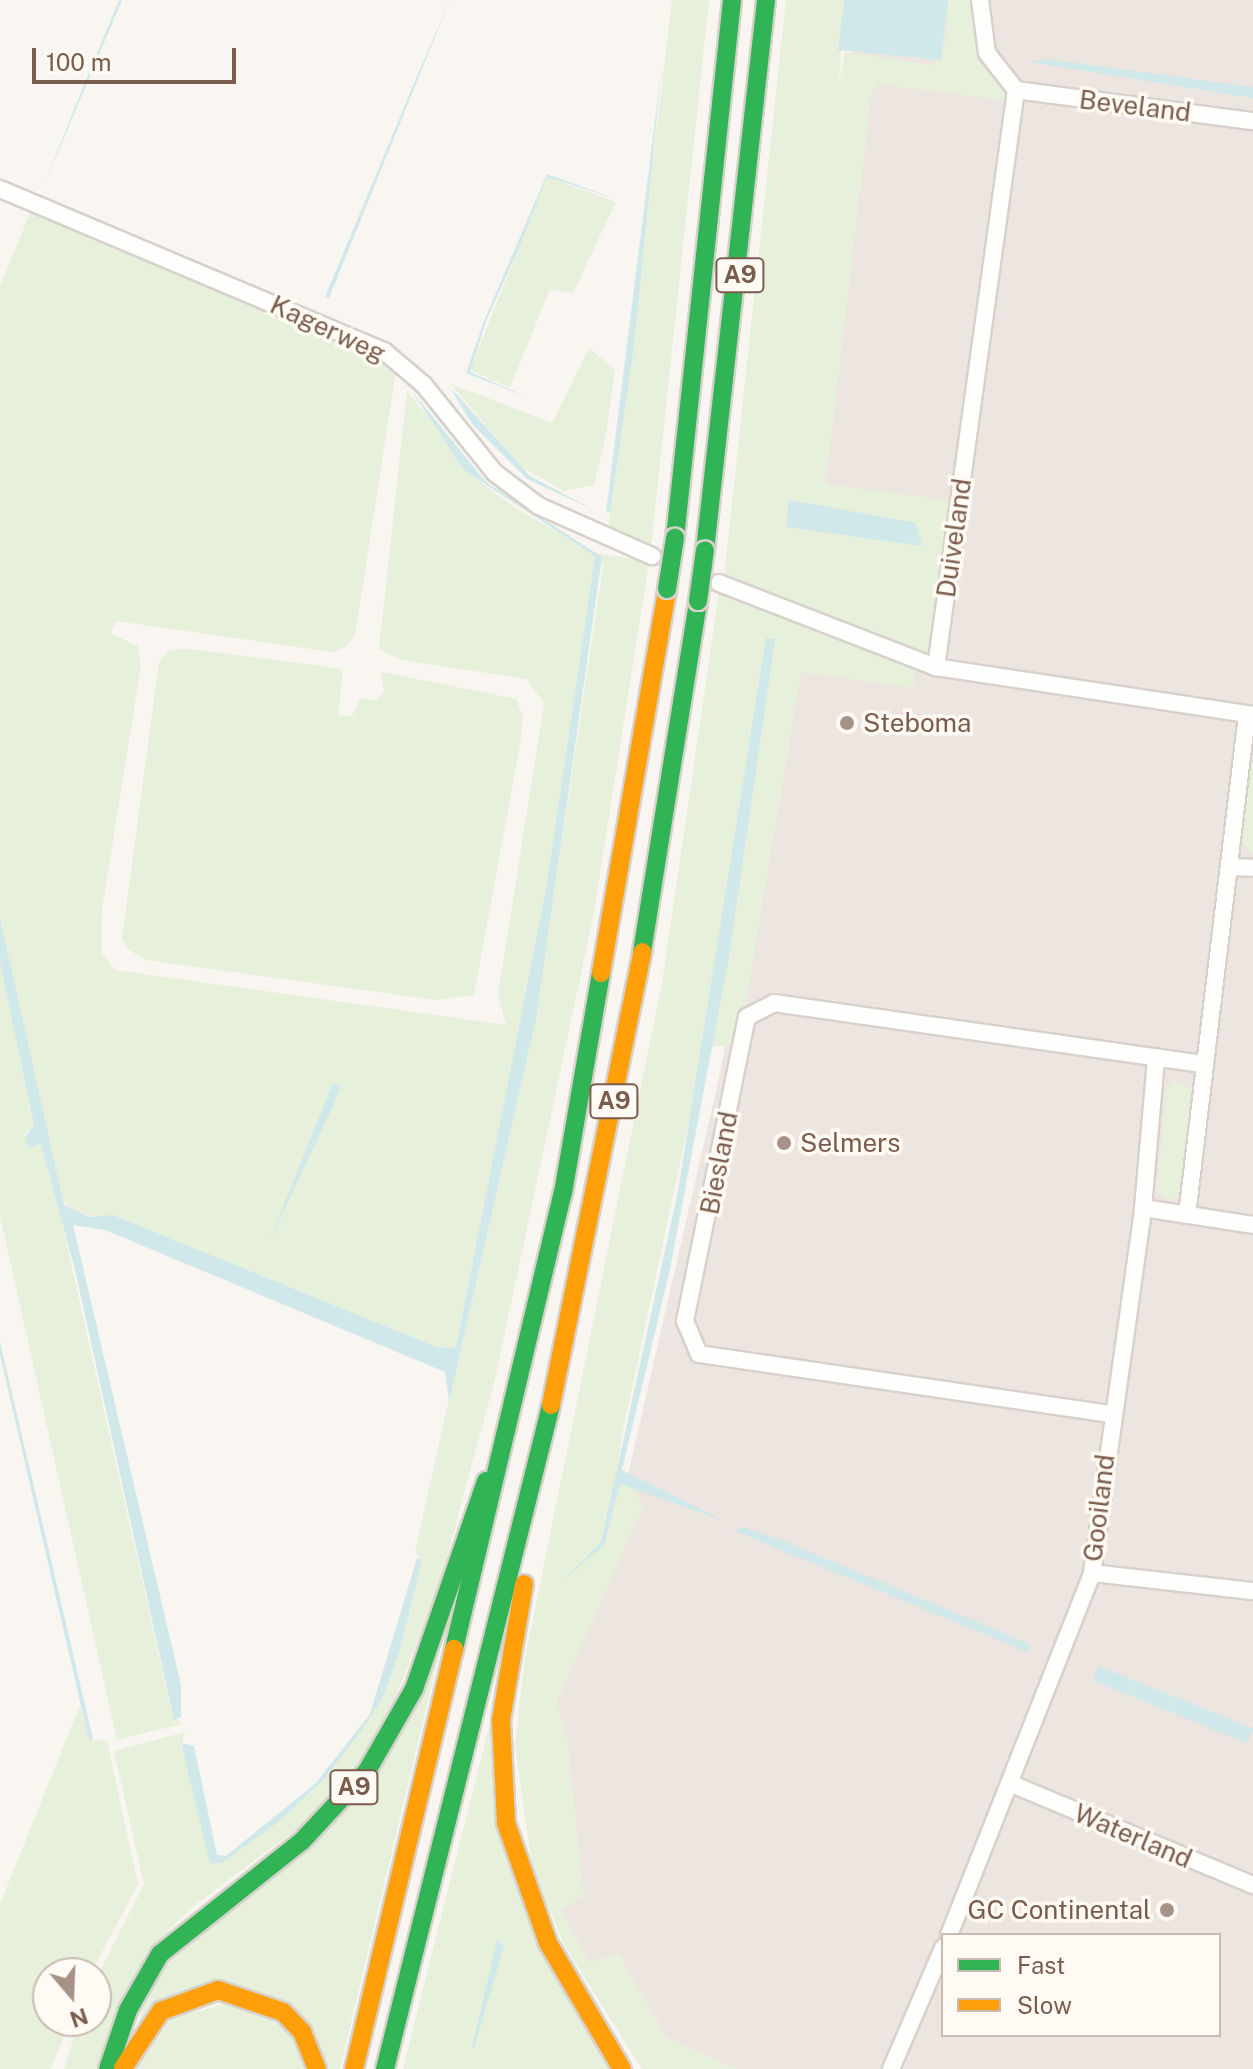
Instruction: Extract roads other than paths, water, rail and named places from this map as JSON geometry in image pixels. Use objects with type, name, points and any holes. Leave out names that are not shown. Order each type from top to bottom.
[{"type":"highway","name":"A9","points":[[354,2069],[398,1866],[509,1438],[609,954],[675,538],[732,0]]},
{"type":"highway","name":"A9","points":[[385,2069],[551,1405],[637,985],[705,550],[766,0]]},
{"type":"highway","name":"A9","points":[[551,1405],[547,1479],[503,1698],[501,1791],[515,1858],[548,1943],[622,2069]]},
{"type":"highway","name":"A9","points":[[108,2069],[128,2010],[160,1954],[340,1805],[395,1728],[436,1630],[475,1501],[509,1438]]},
{"type":"highway","points":[[122,2069],[161,2011],[218,1990],[247,1994],[283,2012],[302,2032],[317,2069]]},
{"type":"street","points":[[980,0],[987,53],[1016,90]]},
{"type":"street","name":"Beveland","points":[[1016,90],[1253,121]]},
{"type":"street","name":"Duiveland","points":[[936,667],[1016,90]]},
{"type":"street","name":"Kagerweg","points":[[0,189],[384,351],[424,385],[495,473],[539,506],[652,556]]},
{"type":"street","points":[[719,583],[936,667],[1250,715],[1201,1064],[1187,1215]]},
{"type":"street","points":[[1229,867],[1253,868]]},
{"type":"street","name":"Biesland","points":[[1110,1414],[699,1354],[685,1321],[747,1017],[755,1007],[774,1003],[1201,1064]]},
{"type":"street","name":"Gooiland","points":[[950,1933],[1014,1785],[1092,1573],[1110,1414],[1143,1208],[1156,1058]]},
{"type":"street","points":[[1143,1208],[1253,1225]]},
{"type":"street","points":[[1092,1573],[1253,1591]]},
{"type":"street","name":"Waterland","points":[[1014,1785],[1253,1885]]},
{"type":"street","points":[[891,2069],[941,1953]]},
{"type":"water","points":[[119,0],[122,0],[45,183],[73,112]]},
{"type":"water","points":[[450,0],[329,298],[325,297],[415,81]]},
{"type":"water","points":[[844,0],[948,0],[941,60],[838,50]]},
{"type":"water","points":[[1046,59],[1253,87],[1253,98],[1029,62]]},
{"type":"water","points":[[662,65],[634,345],[610,512],[606,513]]},
{"type":"water","points":[[547,174],[616,199],[547,177],[486,321],[470,372],[534,400],[466,373],[484,321]]},
{"type":"water","points":[[450,387],[530,476],[596,511],[527,479],[472,424]]},
{"type":"water","points":[[411,390],[486,482],[602,557],[536,1019],[415,1552],[449,1400],[445,1372],[105,1230],[73,1225],[181,1685],[181,1717],[174,1720],[76,1274],[41,1144],[28,1148],[25,1137],[34,1125],[0,963],[0,918],[64,1205],[90,1217],[113,1215],[439,1348],[456,1347],[546,889],[595,556],[464,470]]},
{"type":"water","points":[[789,500],[916,523],[922,546],[786,527]]},
{"type":"water","points":[[766,638],[775,639],[729,957],[670,1269],[622,1470],[729,1523],[620,1484],[604,1545],[564,1580],[601,1542],[678,1191]]},
{"type":"water","points":[[333,1083],[340,1087],[334,1104],[269,1242]]},
{"type":"water","points":[[0,1342],[93,1739],[89,1740],[0,1355]]},
{"type":"water","points":[[743,1527],[1030,1644],[1027,1652],[735,1531]]},
{"type":"water","points":[[417,1558],[422,1560],[399,1654],[382,1699],[358,1735],[325,1778],[281,1820],[222,1863],[210,1864],[181,1743],[194,1746],[217,1855],[226,1856],[315,1784],[370,1714]]},
{"type":"water","points":[[1099,1666],[1253,1728],[1247,1743],[1093,1681]]},
{"type":"water","points":[[497,1940],[504,1946],[474,2049],[472,2048]]},
{"type":"place","name":"Steboma","points":[[847,723]]},
{"type":"place","name":"Selmers","points":[[784,1143]]},
{"type":"place","name":"GC Continental","points":[[1167,1910]]}]
